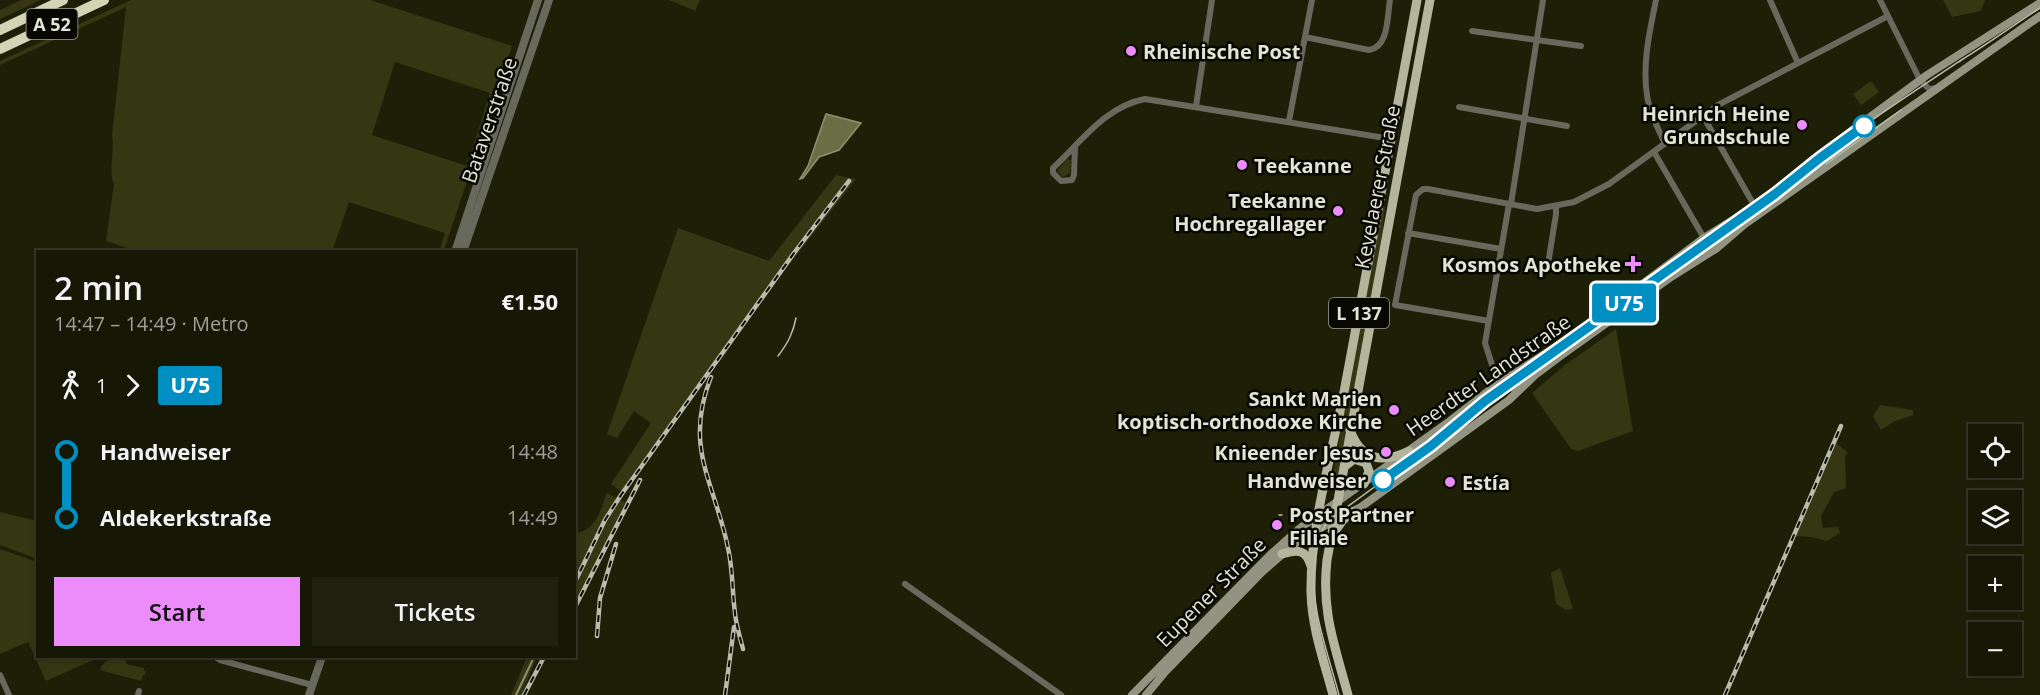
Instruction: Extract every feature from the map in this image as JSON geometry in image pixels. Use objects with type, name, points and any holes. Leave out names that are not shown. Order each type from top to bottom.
[{"type":"highway","name":"A 52","points":[[0,30],[63,0]]},
{"type":"highway","name":"A 52","points":[[0,49],[104,0]]},
{"type":"main road","name":"Kevelaerer Straße","points":[[1317,516],[1343,400],[1417,0]]},
{"type":"main road","name":"Kevelaerer Straße","points":[[1333,522],[1430,0]]},
{"type":"main road","name":"Heerdter Landstraße","points":[[1317,516],[1364,484],[1501,382],[1574,335],[1704,238],[1754,205],[1812,159],[1920,80],[2040,3]]},
{"type":"main road","name":"Heerdter Landstraße","points":[[1315,530],[1353,512],[1448,445],[1518,392],[1559,357],[1671,277],[1717,248],[1745,224],[2040,16]]},
{"type":"main road","points":[[1935,71],[1931,82],[1940,87]]},
{"type":"main road","points":[[1350,430],[1360,447],[1372,456],[1388,459],[1409,451]]},
{"type":"main road","points":[[1342,469],[1354,459],[1363,460],[1369,467],[1364,484]]},
{"type":"main road","points":[[1330,538],[1343,520],[1353,512]]},
{"type":"main road","name":"L 137","points":[[1317,516],[1311,597],[1315,631],[1333,695]]},
{"type":"main road","name":"Eupener Straße","points":[[1132,695],[1270,555],[1317,516]]},
{"type":"main road","name":"L 137","points":[[1333,522],[1325,576],[1326,616],[1348,695]]},
{"type":"main road","name":"Eupener Straße","points":[[1146,695],[1165,672],[1282,554],[1315,530]]},
{"type":"main road","points":[[1282,554],[1295,550],[1301,551],[1309,559],[1312,568]]},
{"type":"street","name":"Bataverstraße","points":[[456,250],[538,0]]},
{"type":"street","name":"Bataverstraße","points":[[464,250],[549,0]]},
{"type":"street","points":[[1196,106],[1212,0]]},
{"type":"street","points":[[1289,121],[1312,0]]},
{"type":"street","points":[[1305,37],[1370,50],[1377,48],[1383,42],[1390,0]]},
{"type":"street","points":[[1518,392],[1501,382],[1492,370],[1485,348],[1525,119],[1543,0]]},
{"type":"street","points":[[1656,0],[1648,50],[1647,94],[1653,117],[1665,144]]},
{"type":"street","points":[[1770,0],[1798,63]]},
{"type":"street","points":[[1880,0],[1920,80],[1929,89],[1940,87]]},
{"type":"street","points":[[1489,321],[1395,305],[1416,195],[1423,189],[1537,209],[1574,202],[1593,193],[1729,98],[1888,16]]},
{"type":"street","points":[[1472,31],[1581,46]]},
{"type":"street","points":[[1075,147],[1072,180],[1061,182],[1053,173],[1053,168],[1110,113],[1122,105],[1145,99],[1391,139]]},
{"type":"street","points":[[1460,107],[1567,126]]},
{"type":"street","points":[[1703,116],[1754,205]]},
{"type":"street","points":[[1654,152],[1704,238]]},
{"type":"street","points":[[1548,264],[1556,207]]},
{"type":"street","points":[[1408,233],[1501,249]]},
{"type":"street","points":[[904,584],[1061,695]]},
{"type":"street","points":[[309,695],[322,658]]},
{"type":"street","points":[[218,659],[312,685]]},
{"type":"street","points":[[0,675],[9,695]]},
{"type":"shaded area","points":[[21,0],[41,0],[0,19],[0,10]]},
{"type":"shaded area","points":[[131,0],[370,0],[512,46],[444,250],[440,249],[445,233],[349,202],[333,250],[133,250],[106,241],[114,184],[112,135],[126,7],[0,65],[0,61]],"holes":[[[395,62],[490,93],[467,166],[372,135]]]},
{"type":"shaded area","points":[[669,0],[700,0],[695,11]]},
{"type":"shaded area","points":[[1943,0],[1985,0],[1981,11],[1952,17]]},
{"type":"shaded area","points":[[1871,81],[1879,92],[1861,105],[1853,94]]},
{"type":"shaded area","points":[[826,114],[861,123],[839,150],[819,157],[800,179],[808,166]]},
{"type":"shaded area","points":[[1067,159],[1071,160],[1070,173],[1063,177],[1057,171]]},
{"type":"shaded area","points":[[836,175],[856,179],[721,352],[621,491],[611,484],[651,423],[634,411],[617,438],[607,434],[678,228],[769,261]]},
{"type":"shaded area","points":[[1382,205],[1385,207],[1382,236],[1339,471],[1335,485],[1331,486]]},
{"type":"shaded area","points":[[1616,329],[1633,431],[1578,451],[1571,449],[1532,393],[1565,365]]},
{"type":"shaded area","points":[[1880,405],[1913,410],[1913,415],[1893,422],[1881,430],[1873,416]]},
{"type":"shaded area","points":[[1836,443],[1848,453],[1845,456],[1846,488],[1834,492],[1821,516],[1823,528],[1838,527],[1840,533],[1827,541],[1794,536],[1820,474]]},
{"type":"shaded area","points":[[607,493],[616,498],[576,577],[576,533],[593,524],[600,513]]},
{"type":"shaded area","points":[[620,500],[626,502],[576,603],[576,586]]},
{"type":"shaded area","points":[[0,512],[36,521],[36,559],[0,545]]},
{"type":"shaded area","points":[[0,549],[36,562],[36,658],[98,658],[46,681],[28,642],[0,654]]},
{"type":"shaded area","points":[[1560,568],[1573,609],[1566,610],[1556,604],[1551,573]]},
{"type":"shaded area","points":[[115,658],[125,659],[127,664],[144,668],[146,671],[141,681],[100,670],[102,665]]},
{"type":"shaded area","points":[[527,658],[537,658],[521,695],[511,695]]},
{"type":"waterway","points":[[516,695],[534,658]]},
{"type":"tram line","points":[[1339,695],[1320,628],[1314,577],[1317,548],[1321,533],[1329,520],[1431,446],[1485,401],[1775,194],[1843,141],[2040,8]]},
{"type":"tram line","points":[[1826,164],[1901,110]]},
{"type":"tram line","points":[[778,356],[790,338],[796,318]]},
{"type":"tram line","points":[[1317,516],[1338,511]]},
{"type":"railway","points":[[576,580],[605,520],[621,495],[794,253],[849,181]]},
{"type":"railway","points":[[711,377],[703,402],[700,425],[701,445],[704,465],[728,548],[737,626],[743,649]]},
{"type":"railway","points":[[1725,695],[1841,426]]},
{"type":"railway","points":[[576,605],[640,480]]},
{"type":"railway","points":[[597,636],[600,598],[616,544]]},
{"type":"railway","points":[[725,695],[734,627]]},
{"type":"railway","points":[[524,695],[543,658]]},
{"type":"metro line","name":"U75","points":[[1383,480],[1431,446],[1485,401],[1775,194],[1864,126]]},
{"type":"place","name":"Rheinische Post","points":[[1131,51]]},
{"type":"place","name":"Heinrich Heine Grundschule","points":[[1802,125]]},
{"type":"place","name":"Teekanne","points":[[1242,165]]},
{"type":"place","name":"Teekanne Hochregallager","points":[[1338,211]]},
{"type":"place","name":"Kosmos Apotheke","points":[[1633,264]]},
{"type":"place","name":"Sankt Marien koptisch-orthodoxe Kirche","points":[[1394,410]]},
{"type":"place","name":"Knieender Jesus","points":[[1386,452]]},
{"type":"place","name":"Handweiser","points":[[1383,480]]},
{"type":"place","name":"Estía","points":[[1450,482]]},
{"type":"place","name":"Post Partner Filiale","points":[[1277,525]]}]
